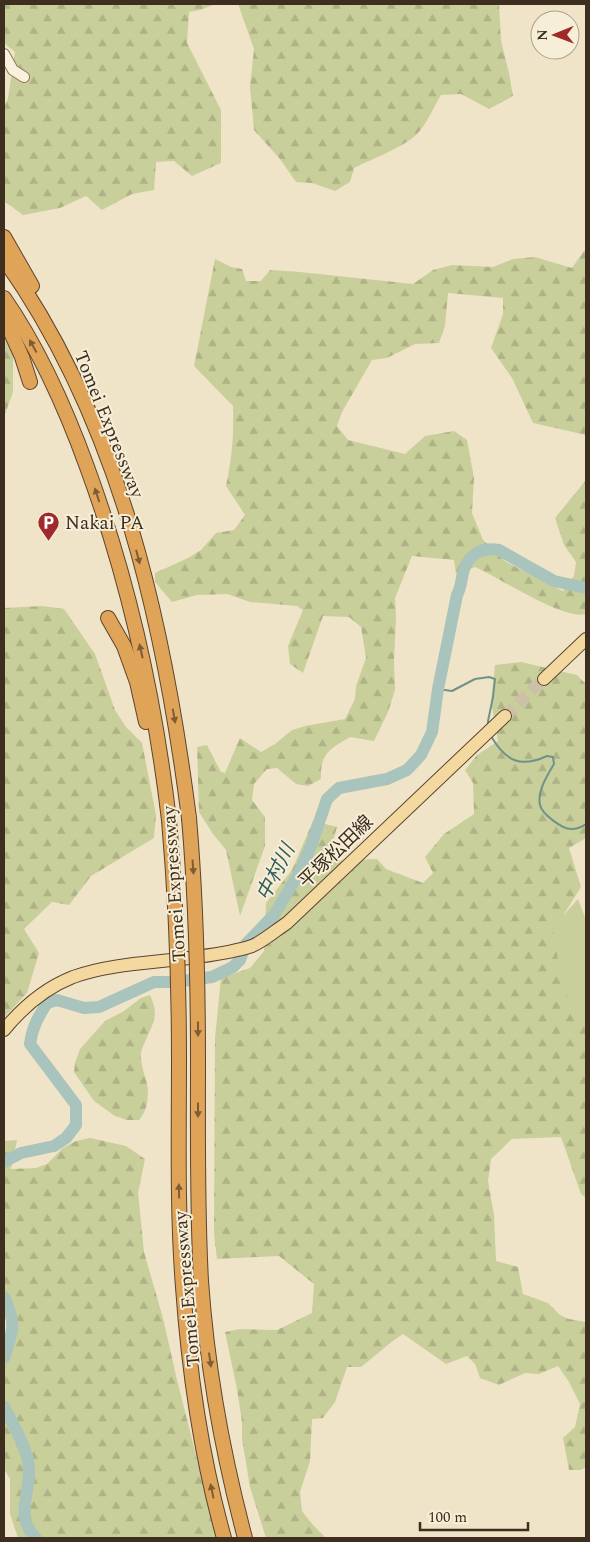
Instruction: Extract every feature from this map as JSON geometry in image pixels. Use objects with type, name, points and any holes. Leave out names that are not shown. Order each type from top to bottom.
[{"type":"highway","points":[[4,236],[71,356],[96,414],[108,448],[118,488]]},
{"type":"highway","name":"Tomei Expressway","points":[[4,259],[38,311],[66,361],[92,417],[118,488],[150,599],[161,649],[176,729],[189,818],[193,866],[196,919],[198,1061],[197,1192],[201,1282],[218,1416],[245,1538]]},
{"type":"highway","name":"Tomei Expressway","points":[[4,298],[37,353],[63,405],[93,481],[111,539],[142,654],[158,741],[169,820],[179,974],[183,1286],[189,1358],[198,1420],[206,1464],[224,1538]]},
{"type":"highway","points":[[4,317],[13,335],[30,382]]},
{"type":"highway","points":[[108,618],[124,646],[136,682],[169,820]]},
{"type":"main road","points":[[544,679],[586,639]]},
{"type":"main road","name":"平塚松田線","points":[[4,1030],[17,1014],[36,998],[72,977],[128,965],[224,954],[254,945],[287,923],[505,716]]},
{"type":"street","points":[[4,54],[13,70],[24,77]]},
{"type":"green space","points":[[4,4],[216,4],[189,12],[187,43],[221,110],[221,163],[192,176],[174,161],[156,162],[154,190],[132,194],[102,210],[86,196],[60,208],[23,215],[4,201],[4,108],[8,98],[15,52],[4,43]]},
{"type":"green space","points":[[238,4],[499,4],[501,41],[513,96],[489,109],[461,94],[441,95],[427,121],[411,140],[354,168],[350,182],[335,191],[312,183],[296,182],[280,159],[254,130],[250,87],[254,49]]},
{"type":"green space","points":[[586,250],[586,435],[533,423],[512,378],[491,348],[503,314],[503,298],[448,293],[445,326],[439,343],[415,344],[387,358],[372,360],[342,412],[337,426],[348,440],[405,454],[425,436],[454,431],[467,440],[474,478],[472,513],[483,540],[506,562],[563,591],[574,576],[576,562],[564,545],[555,518],[586,480],[586,614],[563,611],[548,605],[475,567],[456,574],[454,560],[412,556],[395,598],[395,690],[388,712],[374,741],[350,737],[337,745],[324,757],[321,779],[308,786],[296,784],[277,768],[267,769],[254,784],[252,800],[265,817],[265,846],[240,916],[226,850],[199,812],[197,747],[207,745],[221,772],[225,773],[240,738],[261,752],[275,744],[292,730],[345,719],[355,699],[356,686],[366,658],[361,627],[349,617],[323,616],[303,673],[290,664],[288,646],[303,610],[297,606],[250,602],[227,594],[197,595],[172,602],[155,582],[155,573],[201,550],[216,533],[234,530],[245,515],[226,486],[232,446],[233,406],[194,366],[215,259],[231,267],[242,269],[246,281],[261,281],[270,270],[413,284],[433,270],[452,265],[493,267],[513,259],[535,257],[572,268]]},
{"type":"green space","points":[[4,336],[13,354],[13,392],[4,417]]},
{"type":"green space","points":[[42,606],[64,609],[95,654],[115,710],[126,727],[142,743],[156,815],[154,838],[91,876],[69,905],[52,902],[24,929],[39,953],[27,993],[4,1018],[4,608]]},
{"type":"green space","points":[[521,662],[577,675],[586,684],[586,838],[569,848],[581,887],[564,914],[578,946],[586,1014],[586,1198],[581,1194],[561,1137],[512,1139],[491,1159],[488,1181],[494,1215],[496,1261],[518,1267],[523,1294],[548,1303],[560,1315],[569,1319],[586,1322],[586,1467],[581,1470],[569,1470],[563,1438],[575,1427],[580,1404],[569,1382],[558,1366],[539,1374],[525,1373],[499,1385],[480,1378],[475,1364],[467,1356],[446,1364],[403,1334],[361,1367],[347,1367],[335,1402],[323,1418],[312,1419],[310,1461],[300,1492],[302,1511],[326,1538],[266,1538],[250,1487],[242,1439],[242,1422],[237,1389],[225,1332],[240,1329],[277,1330],[312,1313],[314,1284],[279,1256],[217,1259],[214,1234],[215,1038],[221,978],[250,968],[264,951],[266,903],[292,870],[313,821],[337,827],[327,861],[377,859],[386,869],[423,883],[433,873],[425,857],[444,834],[474,814],[473,783],[465,770],[477,755],[498,741],[491,702],[495,665]]},
{"type":"green space","points":[[578,899],[586,920],[586,1028],[564,990],[552,928]]},
{"type":"green space","points":[[150,995],[155,1014],[141,1056],[148,1096],[144,1111],[139,1120],[127,1120],[115,1116],[94,1101],[74,1072],[75,1063],[80,1049],[105,1021],[124,1011],[141,998]]},
{"type":"green space","points":[[90,1138],[126,1146],[145,1159],[138,1193],[144,1252],[163,1318],[217,1538],[18,1538],[10,1514],[10,1479],[4,1469],[4,1358],[9,1324],[4,1317],[4,1141],[17,1140],[11,1169],[36,1168],[47,1164],[63,1148],[76,1141]]},
{"type":"waterway","name":"中村川","points":[[4,1162],[21,1153],[54,1146],[66,1138],[76,1125],[76,1105],[30,1044],[36,1023],[47,1003],[57,1000],[84,1008],[99,1007],[154,982],[175,982],[212,977],[233,967],[240,960],[246,944],[274,915],[298,875],[311,846],[327,799],[339,788],[387,779],[407,770],[421,755],[432,732],[438,689],[457,595],[465,566],[476,553],[492,549],[499,550],[554,581],[586,588]]},
{"type":"waterway","points":[[438,689],[452,691],[475,679],[489,677],[495,679],[488,725]]},
{"type":"waterway","points":[[491,736],[502,752],[515,760],[529,762],[547,756],[553,757],[554,764],[543,784],[540,794],[540,805],[544,813],[563,827],[571,829],[586,824]]},
{"type":"waterway","name":"中村川","points":[[4,1297],[12,1321],[10,1341],[4,1358]]},
{"type":"waterway","name":"中村川","points":[[4,1407],[21,1439],[28,1460],[29,1471],[25,1501],[25,1520],[36,1538]]},
{"type":"tunnel","points":[[505,716],[544,679]]},
{"type":"place","name":"Nakai PA","points":[[49,541]]}]
